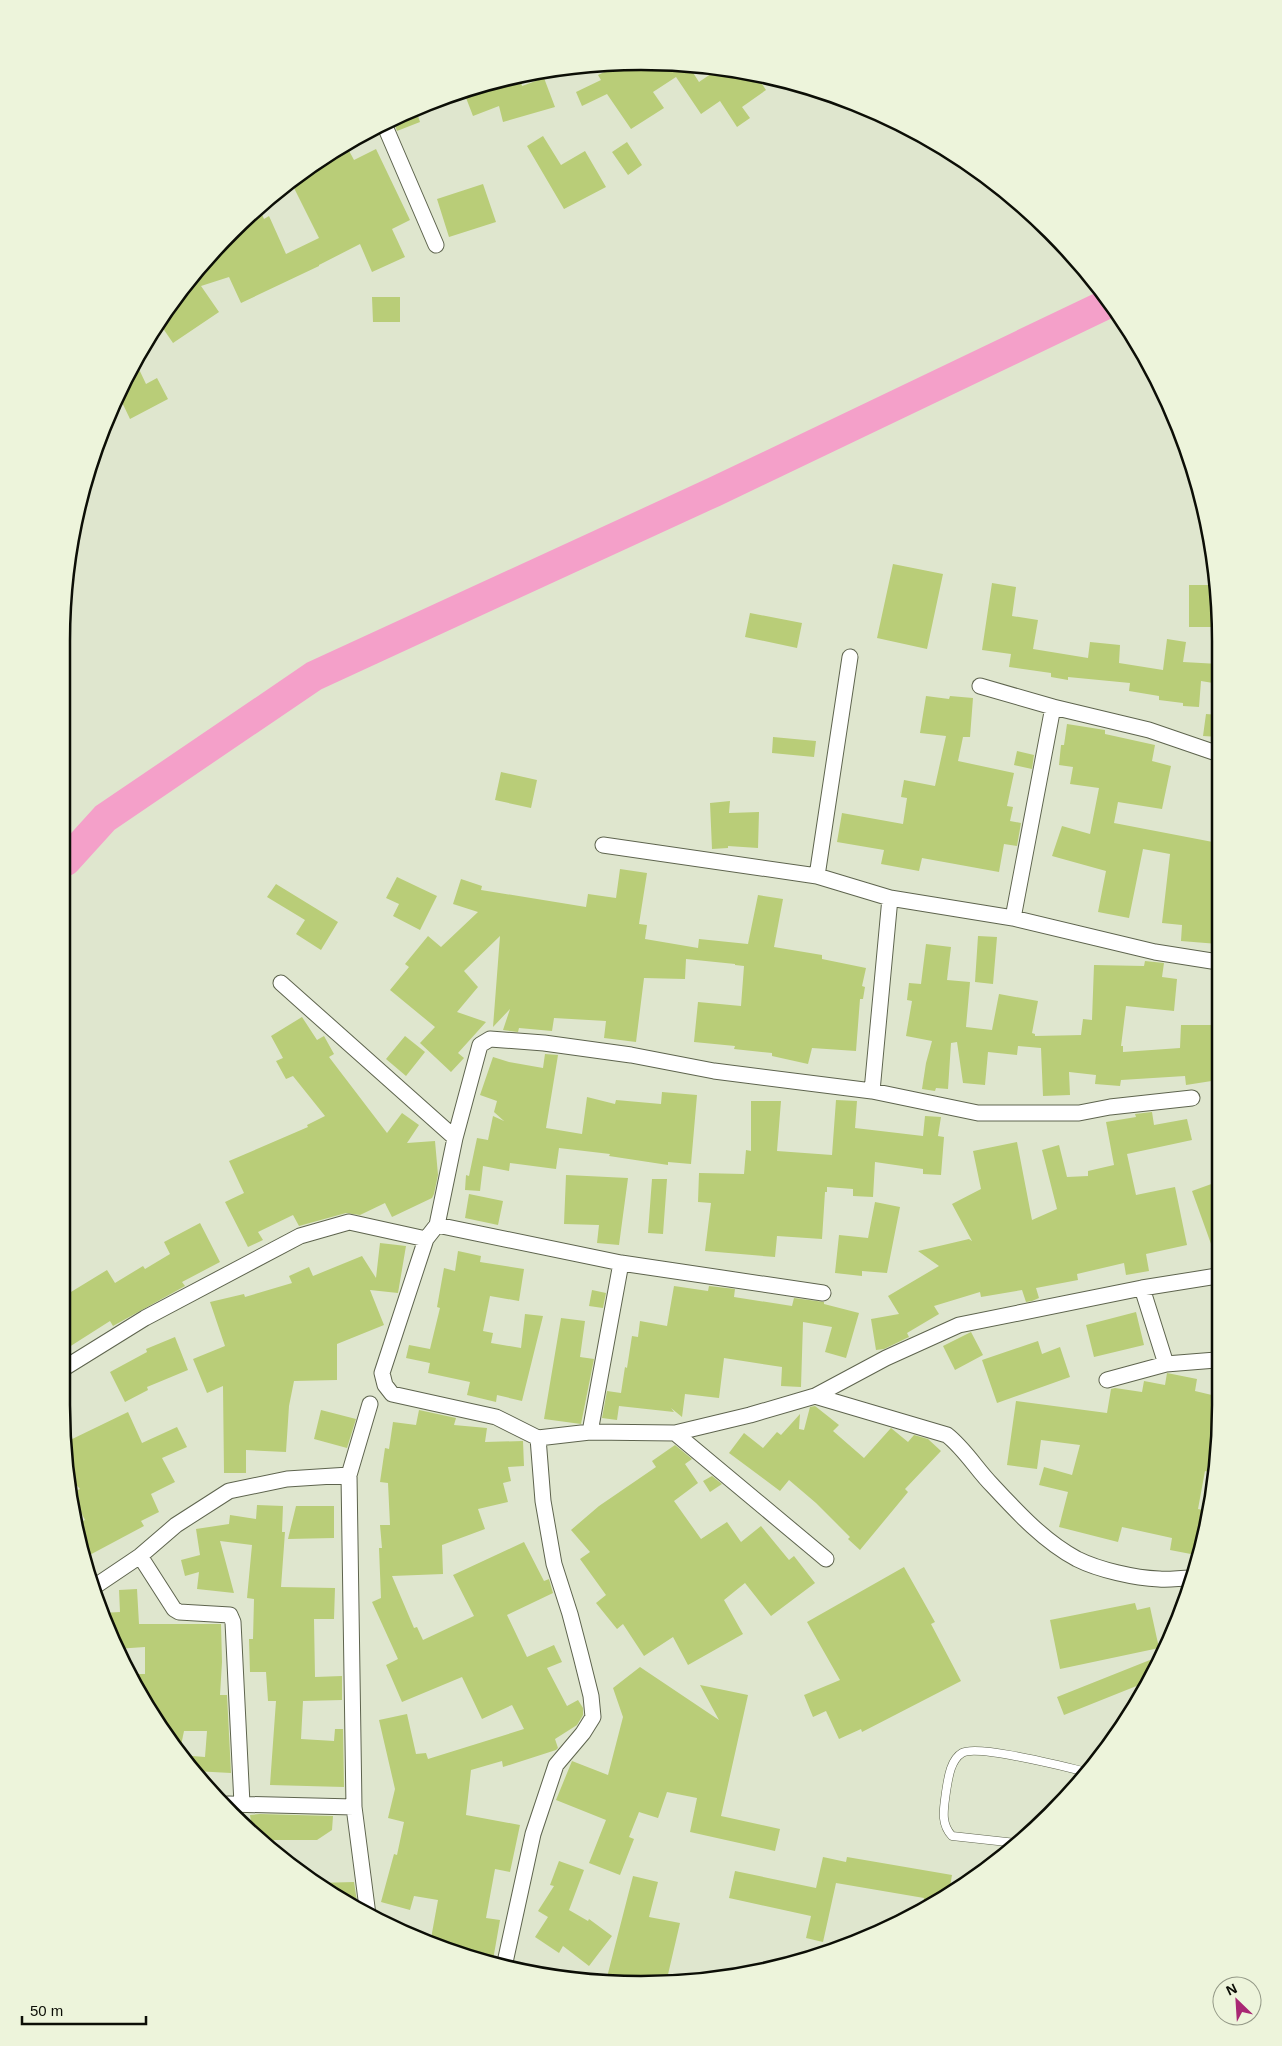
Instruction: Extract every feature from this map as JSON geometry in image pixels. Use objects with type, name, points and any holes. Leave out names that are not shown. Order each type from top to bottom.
[{"type":"street","points":[[386,130],[436,245]]},
{"type":"street","points":[[817,876],[850,657]]},
{"type":"street","points":[[980,686],[1053,707],[1149,730],[1212,752]]},
{"type":"street","points":[[1013,918],[1053,707]]},
{"type":"street","points":[[603,845],[817,876],[890,898],[1013,918],[1155,952],[1212,961]]},
{"type":"street","points":[[872,1091],[890,898]]},
{"type":"street","points":[[281,984],[455,1138]]},
{"type":"street","points":[[1192,1098],[1110,1107],[1079,1113],[978,1113],[872,1091],[714,1071],[621,1053],[544,1043],[490,1039],[480,1045],[455,1138],[437,1225],[426,1238],[382,1374],[385,1385],[392,1394],[496,1417],[538,1438],[590,1432],[676,1433],[750,1415],[815,1396],[928,1338],[959,1325],[1142,1288],[1212,1277]]},
{"type":"street","points":[[70,1365],[145,1318],[300,1236],[349,1222],[426,1238]]},
{"type":"street","points":[[437,1225],[622,1263],[823,1293]]},
{"type":"street","points":[[590,1432],[622,1263]]},
{"type":"street","points":[[1142,1288],[1166,1364]]},
{"type":"street","points":[[1107,1380],[1166,1364],[1212,1360]]},
{"type":"street","points":[[815,1396],[947,1435],[956,1442],[991,1485],[1021,1516],[1044,1537],[1078,1559],[1113,1571],[1159,1579],[1185,1578]]},
{"type":"street","points":[[367,1906],[354,1807],[349,1475],[370,1404]]},
{"type":"street","points":[[676,1433],[826,1559]]},
{"type":"street","points":[[506,1960],[532,1834],[556,1765],[583,1733],[593,1717],[591,1696],[570,1614],[554,1564],[543,1501],[538,1438]]},
{"type":"street","points":[[99,1584],[140,1556],[176,1525],[229,1490],[287,1479],[349,1475]]},
{"type":"street","points":[[140,1556],[174,1610],[178,1612],[230,1615],[233,1622],[235,1804],[354,1807]]},
{"type":"lane","points":[[1008,1842],[952,1836],[946,1829],[943,1815],[949,1775],[955,1761],[961,1754],[973,1750],[996,1753],[1079,1770]]},
{"type":"building","points":[[607,71],[678,71],[693,73],[699,82],[710,74],[716,75],[761,83],[766,90],[742,107],[750,118],[737,127],[720,101],[701,114],[676,77],[653,92],[664,108],[631,129],[607,94],[582,106],[576,92],[601,80],[598,75]]},
{"type":"building","points":[[544,79],[555,107],[503,122],[499,106],[473,116],[466,97],[521,83],[522,86]]},
{"type":"building","points":[[418,115],[420,122],[397,131],[395,126]]},
{"type":"building","points":[[543,136],[561,165],[585,151],[606,187],[564,209],[527,146]]},
{"type":"building","points":[[627,142],[642,165],[628,175],[612,152]]},
{"type":"building","points":[[376,149],[410,220],[392,229],[405,257],[372,272],[360,244],[241,303],[229,277],[201,286],[219,312],[173,343],[163,329],[188,293],[212,265],[237,237],[262,215],[264,219],[269,216],[286,254],[319,238],[294,187],[349,150],[354,160]]},
{"type":"building","points":[[483,184],[496,222],[449,237],[437,199]]},
{"type":"building","points":[[372,297],[400,297],[400,322],[373,322]]},
{"type":"building","points":[[139,369],[146,384],[157,378],[168,399],[130,419],[122,403]]},
{"type":"building","points":[[893,564],[943,574],[927,649],[877,638]]},
{"type":"building","points":[[992,583],[1016,587],[1012,616],[1038,620],[1033,649],[1088,658],[1090,642],[1120,645],[1119,663],[1163,670],[1167,639],[1186,642],[1183,662],[1212,664],[1212,683],[1201,681],[1199,707],[1183,706],[1183,703],[1159,700],[1159,696],[1129,691],[1130,683],[1068,677],[1068,680],[1051,677],[1051,673],[1009,667],[1011,654],[982,650]]},
{"type":"building","points":[[1189,585],[1209,585],[1212,627],[1189,627]]},
{"type":"building","points":[[750,613],[802,623],[797,648],[745,637]]},
{"type":"building","points":[[926,696],[949,699],[950,696],[973,698],[970,737],[963,737],[958,761],[1014,773],[1007,806],[1013,807],[1010,821],[1021,823],[1017,846],[1004,844],[999,872],[922,858],[919,871],[881,864],[884,850],[837,842],[842,813],[903,824],[907,798],[901,797],[904,780],[935,786],[946,736],[920,733]]},
{"type":"building","points":[[1206,714],[1212,714],[1212,737],[1203,736]]},
{"type":"building","points":[[1067,724],[1105,730],[1105,734],[1155,745],[1152,761],[1171,766],[1162,809],[1118,802],[1114,823],[1212,842],[1212,944],[1181,941],[1182,925],[1162,923],[1170,854],[1143,849],[1129,918],[1098,912],[1106,871],[1052,856],[1062,826],[1090,834],[1099,788],[1070,784],[1073,767],[1059,765],[1061,745],[1064,745]]},
{"type":"building","points":[[773,737],[816,741],[814,757],[772,753]]},
{"type":"building","points":[[1017,751],[1034,755],[1032,769],[1014,765]]},
{"type":"building","points":[[501,772],[537,780],[531,808],[495,800]]},
{"type":"building","points":[[730,801],[729,813],[759,812],[758,848],[728,846],[728,848],[712,849],[710,803]]},
{"type":"building","points":[[620,869],[647,873],[639,924],[647,925],[645,939],[698,948],[699,939],[748,944],[758,895],[783,899],[774,947],[822,955],[822,959],[866,968],[862,986],[865,987],[863,999],[860,999],[856,1051],[812,1048],[808,1064],[772,1056],[772,1053],[734,1049],[735,1046],[694,1042],[698,1002],[741,1006],[744,966],[686,959],[685,979],[644,978],[636,1042],[604,1038],[606,1021],[554,1018],[552,1031],[519,1028],[518,1032],[503,1030],[510,1009],[493,1027],[500,936],[464,971],[478,987],[457,1012],[486,1022],[458,1053],[464,1058],[451,1072],[420,1043],[435,1027],[390,990],[409,967],[405,964],[428,936],[441,947],[478,912],[453,904],[461,879],[482,886],[481,890],[586,907],[588,894],[616,898]]},
{"type":"building","points":[[397,877],[437,896],[420,930],[393,916],[399,904],[386,898]]},
{"type":"building","points":[[276,884],[338,922],[321,950],[296,934],[305,920],[267,897]]},
{"type":"building","points":[[978,936],[997,937],[993,984],[975,982]]},
{"type":"building","points":[[926,944],[951,947],[947,980],[970,982],[966,1027],[992,1030],[999,994],[1038,1001],[1032,1033],[1035,1036],[1081,1035],[1083,1019],[1092,1020],[1094,965],[1144,966],[1145,961],[1164,963],[1162,977],[1177,979],[1174,1011],[1126,1006],[1121,1046],[1123,1046],[1123,1052],[1180,1048],[1181,1025],[1212,1025],[1212,1081],[1186,1085],[1185,1076],[1121,1080],[1120,1086],[1095,1084],[1096,1075],[1069,1072],[1070,1095],[1043,1096],[1041,1048],[1018,1046],[1017,1055],[988,1052],[985,1085],[963,1083],[957,1042],[951,1043],[948,1089],[936,1088],[935,1091],[922,1089],[932,1041],[906,1036],[912,1001],[907,1000],[909,983],[921,984]]},
{"type":"building","points":[[302,1017],[317,1040],[324,1036],[334,1054],[329,1057],[387,1133],[402,1113],[419,1125],[407,1143],[435,1141],[438,1175],[434,1194],[432,1198],[392,1217],[385,1203],[360,1215],[346,1213],[299,1226],[293,1215],[258,1232],[263,1240],[248,1247],[225,1202],[244,1193],[229,1161],[308,1127],[307,1125],[325,1116],[293,1076],[286,1079],[276,1061],[283,1058],[271,1036]]},
{"type":"building","points":[[405,1036],[425,1052],[406,1076],[386,1059]]},
{"type":"building","points":[[545,1054],[558,1055],[546,1128],[582,1134],[587,1097],[615,1104],[616,1100],[661,1104],[662,1092],[697,1095],[691,1164],[668,1162],[668,1165],[609,1156],[610,1154],[559,1148],[556,1169],[510,1163],[509,1171],[483,1166],[480,1191],[465,1190],[466,1175],[469,1176],[477,1138],[488,1140],[493,1116],[504,1121],[494,1112],[497,1101],[480,1095],[493,1057],[543,1068]]},
{"type":"building","points":[[836,1100],[857,1101],[855,1128],[923,1136],[925,1116],[941,1117],[938,1136],[944,1137],[941,1175],[923,1174],[923,1169],[875,1162],[873,1197],[853,1196],[853,1189],[827,1187],[827,1192],[825,1192],[822,1239],[777,1236],[775,1257],[705,1251],[711,1203],[698,1202],[699,1173],[744,1174],[746,1150],[751,1151],[751,1101],[781,1101],[777,1151],[832,1155]]},
{"type":"building","points":[[1152,1112],[1154,1125],[1187,1119],[1192,1140],[1127,1154],[1136,1195],[1175,1187],[1187,1245],[1146,1254],[1149,1271],[1126,1275],[1124,1263],[1077,1274],[1078,1280],[1036,1288],[1039,1298],[1032,1301],[1026,1302],[1022,1290],[981,1297],[980,1292],[934,1306],[939,1314],[907,1333],[909,1337],[884,1349],[876,1350],[871,1319],[899,1314],[888,1296],[939,1266],[918,1251],[969,1239],[972,1241],[952,1204],[981,1189],[973,1151],[1017,1142],[1032,1220],[1057,1209],[1042,1150],[1059,1145],[1067,1177],[1088,1176],[1088,1171],[1114,1165],[1106,1122],[1136,1117],[1135,1114]]},
{"type":"building","points":[[566,1175],[628,1178],[619,1245],[597,1243],[599,1225],[564,1224]]},
{"type":"building","points":[[652,1179],[667,1179],[663,1234],[648,1233]]},
{"type":"building","points":[[1212,1184],[1212,1247],[1192,1191]]},
{"type":"building","points":[[469,1194],[503,1201],[498,1225],[465,1218]]},
{"type":"building","points":[[875,1202],[900,1207],[887,1273],[862,1271],[862,1276],[835,1273],[839,1235],[868,1238]]},
{"type":"building","points":[[200,1223],[220,1262],[182,1282],[185,1286],[113,1326],[110,1321],[70,1346],[70,1293],[107,1270],[115,1283],[143,1266],[145,1269],[170,1254],[164,1242]]},
{"type":"building","points":[[380,1243],[406,1246],[398,1293],[370,1290],[384,1325],[337,1344],[337,1380],[294,1381],[289,1406],[286,1452],[246,1450],[246,1473],[224,1473],[223,1386],[207,1393],[193,1359],[225,1346],[210,1302],[244,1294],[245,1297],[292,1283],[289,1276],[309,1267],[313,1276],[362,1256],[376,1278]]},
{"type":"building","points":[[458,1251],[481,1256],[480,1262],[524,1269],[519,1301],[490,1296],[483,1331],[493,1333],[491,1343],[521,1348],[525,1314],[543,1316],[522,1401],[497,1395],[496,1402],[467,1395],[470,1382],[428,1373],[430,1363],[406,1358],[409,1345],[430,1349],[440,1308],[437,1307],[444,1268],[455,1271]]},
{"type":"building","points":[[674,1286],[708,1291],[709,1286],[735,1289],[734,1297],[792,1306],[794,1298],[824,1302],[824,1304],[859,1313],[846,1358],[825,1352],[832,1327],[803,1322],[801,1387],[781,1386],[782,1367],[724,1358],[719,1398],[685,1394],[682,1417],[671,1408],[674,1412],[619,1406],[617,1420],[602,1418],[607,1391],[621,1393],[632,1336],[638,1337],[640,1321],[667,1326]]},
{"type":"building","points":[[592,1290],[606,1293],[603,1308],[589,1306]]},
{"type":"building","points":[[1136,1312],[1144,1345],[1094,1357],[1086,1325]]},
{"type":"building","points":[[561,1318],[585,1321],[580,1357],[594,1359],[581,1424],[544,1419]]},
{"type":"building","points":[[971,1332],[983,1355],[955,1370],[943,1346]]},
{"type":"building","points":[[175,1337],[188,1370],[147,1387],[148,1390],[125,1402],[110,1372],[147,1352],[146,1349]]},
{"type":"building","points":[[1038,1341],[1042,1354],[1060,1347],[1070,1377],[997,1403],[982,1360]]},
{"type":"building","points":[[1167,1373],[1197,1379],[1195,1391],[1212,1395],[1211,1442],[1208,1472],[1205,1471],[1198,1509],[1202,1510],[1193,1554],[1170,1550],[1172,1538],[1122,1527],[1118,1542],[1059,1527],[1068,1492],[1039,1485],[1044,1467],[1072,1475],[1080,1445],[1041,1440],[1037,1469],[1007,1465],[1016,1401],[1107,1413],[1111,1389],[1142,1392],[1144,1381],[1165,1385]]},
{"type":"building","points":[[815,1406],[839,1425],[833,1431],[864,1458],[891,1428],[908,1442],[914,1435],[928,1439],[941,1451],[905,1489],[908,1492],[860,1550],[848,1539],[850,1537],[816,1503],[789,1480],[780,1491],[729,1453],[744,1433],[763,1448],[777,1432],[781,1435],[800,1414],[799,1429],[804,1430],[810,1407]]},
{"type":"building","points":[[321,1410],[356,1419],[347,1448],[314,1439]]},
{"type":"building","points":[[419,1410],[456,1418],[454,1425],[487,1428],[485,1442],[523,1441],[524,1466],[508,1467],[511,1481],[503,1483],[508,1502],[478,1509],[485,1529],[442,1545],[443,1574],[392,1576],[414,1628],[417,1627],[423,1640],[474,1616],[453,1575],[524,1542],[544,1581],[549,1579],[553,1593],[507,1615],[527,1657],[554,1645],[562,1662],[547,1668],[567,1706],[578,1700],[583,1708],[583,1715],[577,1725],[555,1739],[558,1748],[556,1750],[503,1767],[502,1761],[471,1770],[466,1815],[520,1825],[510,1872],[495,1869],[486,1918],[500,1920],[494,1957],[431,1936],[438,1900],[414,1896],[410,1910],[381,1902],[394,1854],[397,1855],[404,1822],[388,1818],[395,1789],[379,1720],[407,1714],[416,1754],[426,1753],[428,1759],[524,1729],[512,1705],[482,1719],[462,1677],[402,1702],[386,1665],[398,1659],[372,1602],[381,1598],[379,1548],[382,1548],[380,1525],[390,1525],[388,1483],[380,1482],[385,1448],[389,1449],[393,1422],[416,1425]]},
{"type":"building","points":[[128,1412],[142,1443],[177,1427],[187,1447],[162,1458],[175,1482],[151,1494],[159,1512],[141,1521],[144,1526],[90,1555],[82,1521],[85,1520],[80,1511],[77,1490],[80,1489],[75,1480],[71,1440]]},
{"type":"building","points":[[675,1445],[692,1459],[685,1464],[698,1483],[674,1501],[701,1539],[727,1522],[741,1542],[761,1526],[789,1560],[794,1556],[815,1583],[771,1616],[745,1583],[724,1600],[743,1634],[688,1665],[673,1637],[644,1656],[623,1624],[617,1629],[596,1603],[606,1595],[580,1559],[590,1552],[571,1530],[599,1506],[656,1467],[652,1461]]},
{"type":"building","points":[[712,1476],[722,1484],[710,1492],[703,1481]]},
{"type":"building","points":[[257,1505],[283,1506],[282,1532],[285,1532],[281,1587],[335,1588],[334,1619],[314,1619],[315,1677],[342,1676],[342,1700],[303,1701],[301,1739],[334,1741],[335,1729],[343,1729],[344,1787],[270,1785],[276,1701],[268,1701],[266,1672],[250,1672],[249,1639],[253,1639],[254,1599],[247,1598],[252,1545],[220,1541],[234,1593],[197,1589],[199,1572],[185,1576],[181,1560],[200,1555],[196,1529],[229,1524],[230,1515],[256,1519]]},
{"type":"building","points":[[296,1506],[334,1506],[334,1538],[288,1539]]},
{"type":"building","points":[[904,1567],[935,1622],[931,1624],[961,1681],[862,1732],[861,1729],[839,1739],[826,1711],[813,1717],[804,1695],[840,1680],[807,1622]]},
{"type":"building","points":[[137,1589],[139,1624],[221,1624],[222,1662],[220,1695],[227,1695],[231,1773],[204,1772],[190,1756],[205,1757],[207,1731],[184,1731],[181,1744],[146,1690],[138,1674],[145,1674],[145,1647],[124,1648],[109,1613],[120,1612],[119,1590]]},
{"type":"building","points":[[1135,1603],[1137,1610],[1150,1607],[1159,1646],[1158,1648],[1060,1669],[1050,1620]]},
{"type":"building","points":[[1152,1659],[1139,1685],[1064,1715],[1057,1697]]},
{"type":"building","points":[[640,1667],[719,1720],[700,1685],[748,1695],[721,1816],[780,1829],[775,1851],[690,1832],[697,1798],[667,1792],[658,1818],[639,1812],[629,1837],[634,1839],[620,1875],[589,1863],[606,1820],[556,1800],[572,1761],[608,1775],[623,1717],[613,1688]]},
{"type":"building","points":[[250,1815],[333,1816],[332,1830],[317,1840],[274,1840],[274,1842],[251,1821]]},
{"type":"building","points":[[823,1857],[846,1862],[847,1857],[952,1875],[950,1885],[923,1901],[924,1898],[836,1883],[823,1942],[806,1938],[811,1916],[729,1898],[735,1871],[816,1888]]},
{"type":"building","points":[[559,1861],[584,1870],[569,1910],[588,1921],[589,1919],[612,1936],[589,1966],[563,1946],[559,1953],[535,1937],[548,1917],[538,1911],[554,1886],[550,1885]]},
{"type":"building","points":[[633,1876],[658,1882],[649,1917],[680,1923],[668,1975],[608,1975]]},
{"type":"building","points":[[354,1882],[357,1901],[355,1900],[328,1883]]},
{"type":"waterway","points":[[70,857],[105,818],[314,676],[714,492],[1103,306]]}]
